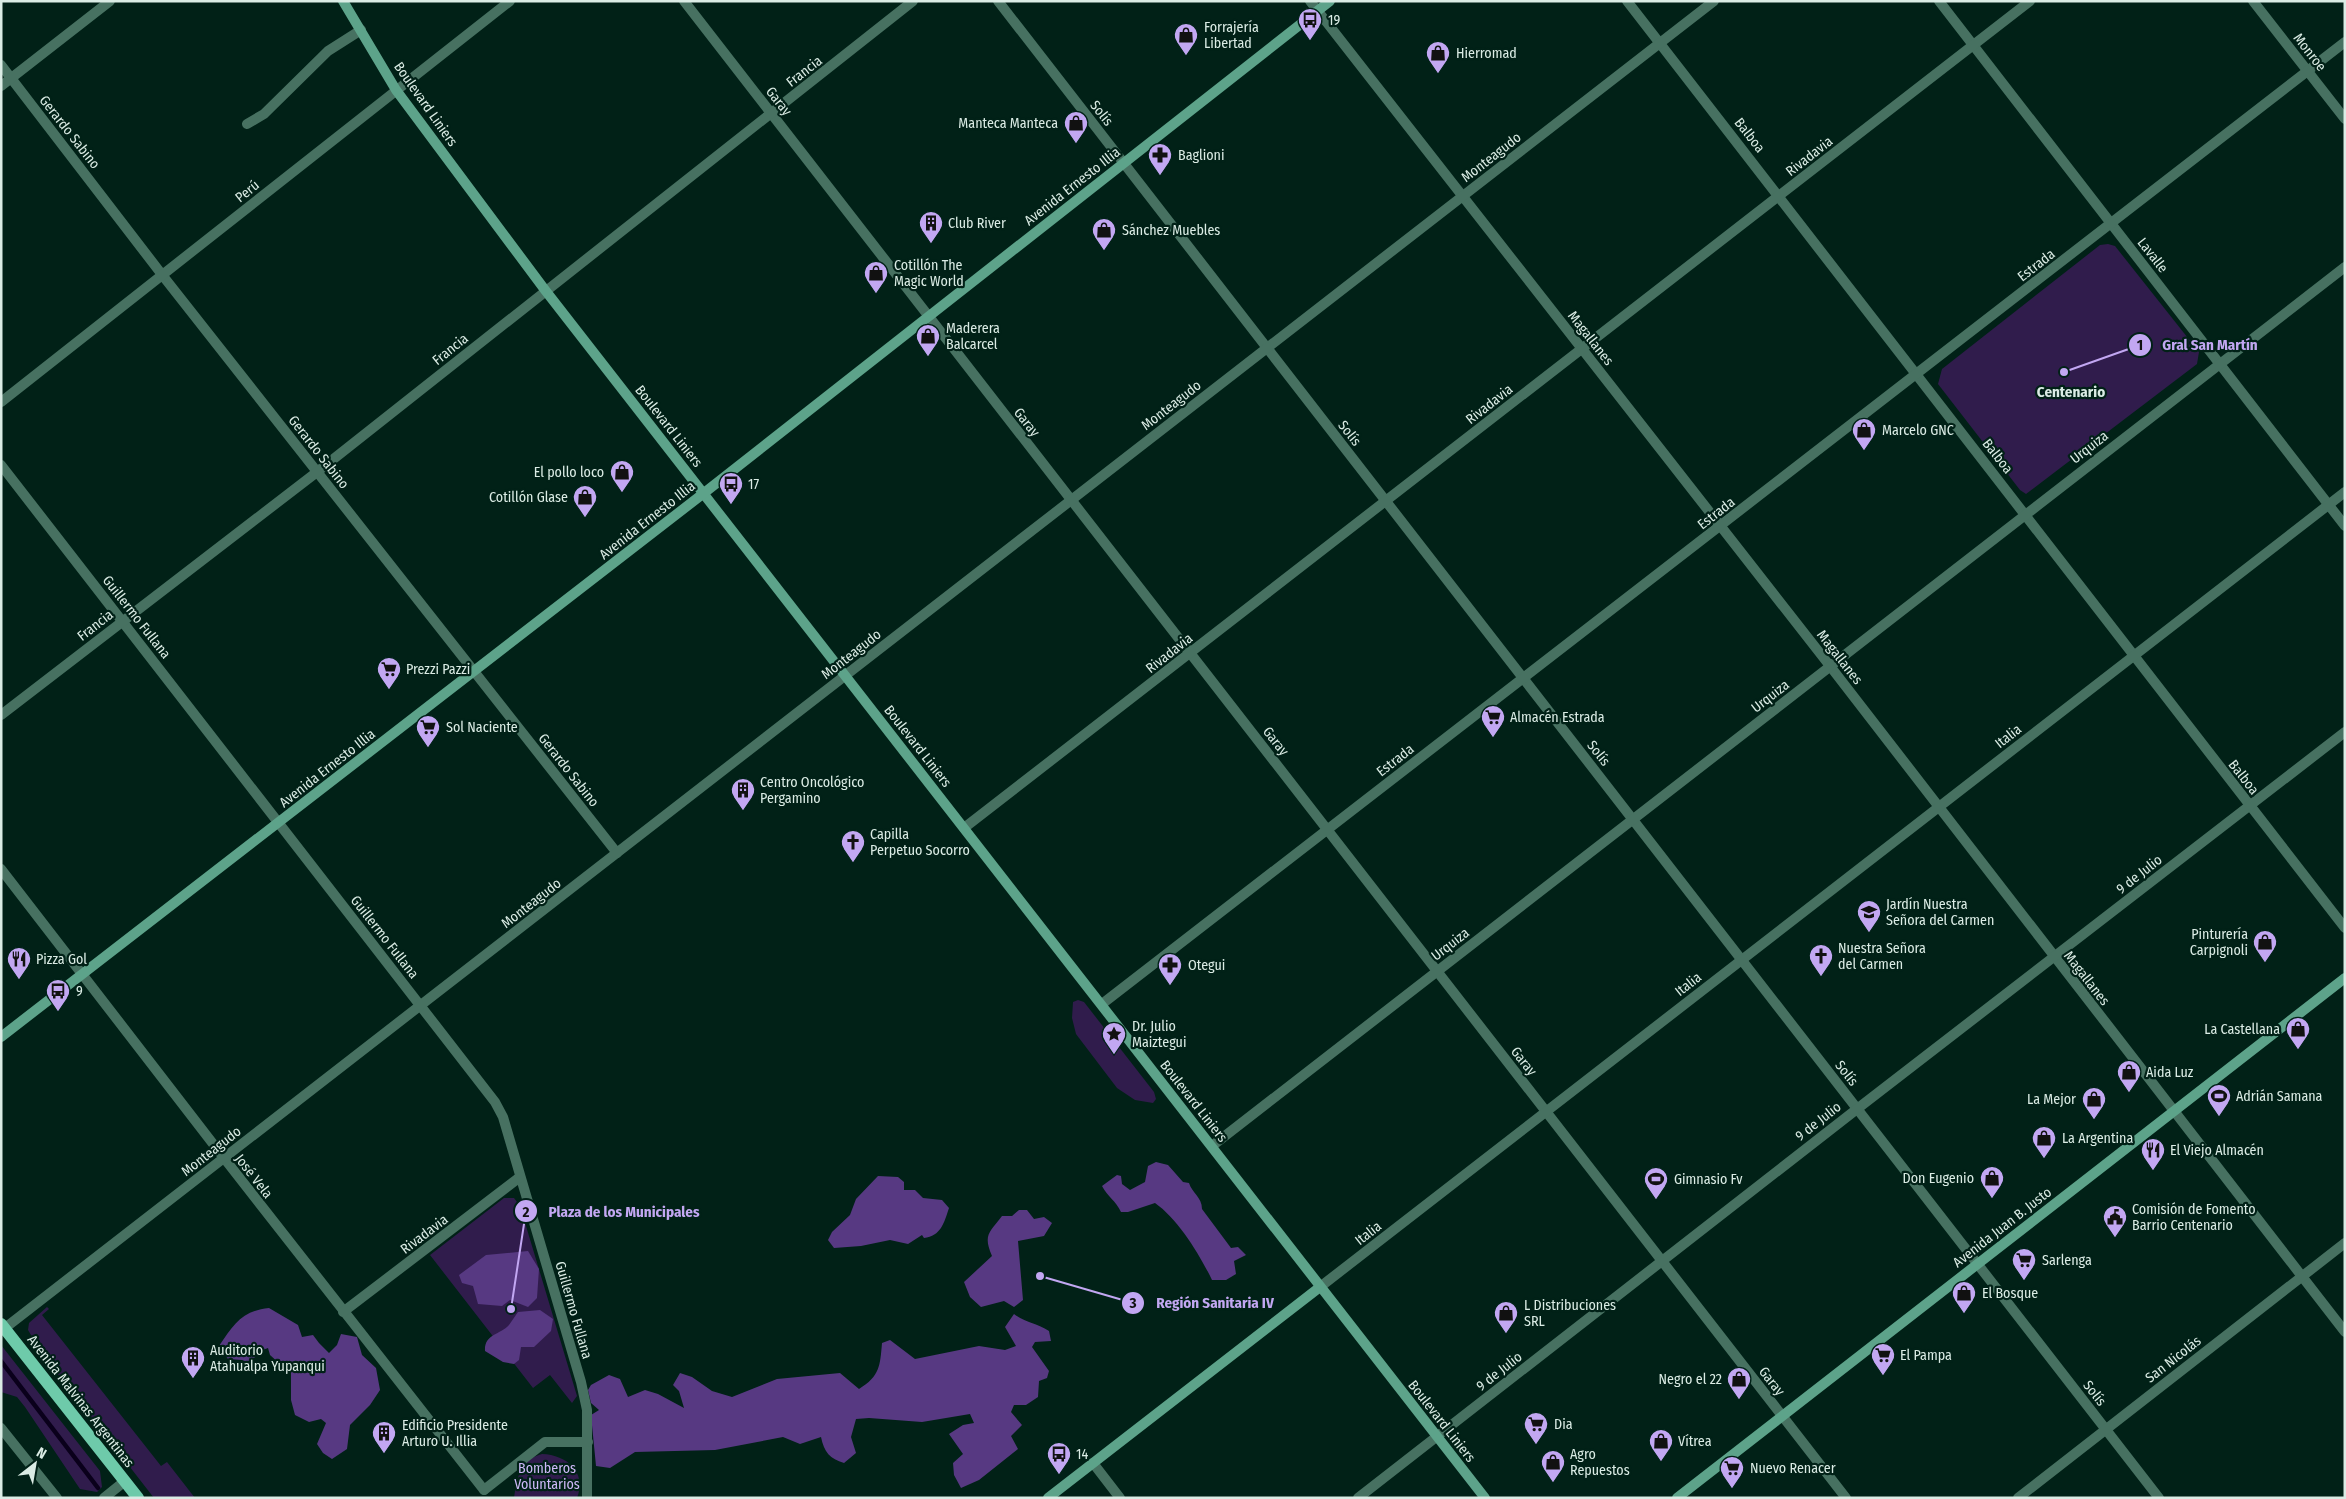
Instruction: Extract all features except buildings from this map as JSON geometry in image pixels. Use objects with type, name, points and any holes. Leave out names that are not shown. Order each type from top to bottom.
[{"type":"main road","name":"Boulevard Liniers","points":[[343,1],[396,90],[546,290],[1485,1498]]},
{"type":"main road","name":"Avenida Ernesto Illia","points":[[1,1037],[704,493],[1330,1]]},
{"type":"main road","name":"Avenida Juan B. Justo","points":[[1677,1498],[2345,978]]},
{"type":"main road","name":"Italia","points":[[1048,1498],[1320,1287]]},
{"type":"main road","name":"Avenida Malvinas Argentinas","points":[[3,1328],[138,1498]]},
{"type":"street","points":[[1,86],[110,1]]},
{"type":"street","name":"Perú","points":[[1,402],[510,1]]},
{"type":"street","name":"Garay","points":[[684,1],[1070,501],[1328,830],[1436,972],[1846,1498]]},
{"type":"street","name":"Francia","points":[[1,715],[317,472],[913,1]]},
{"type":"street","name":"Solís","points":[[998,1],[2159,1498]]},
{"type":"street","name":"Magallanes","points":[[1310,1],[1830,666],[1937,808],[2345,1332]]},
{"type":"street","name":"Balboa","points":[[1628,1],[2345,928]]},
{"type":"street","name":"Monteagudo","points":[[3,1328],[421,1007],[616,853],[1714,1]]},
{"type":"street","name":"Lavalle","points":[[1939,1],[2345,526]]},
{"type":"street","name":"Rivadavia","points":[[964,828],[1191,654],[1386,500],[2030,1]]},
{"type":"street","name":"Monroe","points":[[2253,1],[2345,119]]},
{"type":"street","points":[[246,124],[264,114],[328,51],[360,30]]},
{"type":"street","name":"Estrada","points":[[1102,1004],[2345,42]]},
{"type":"street","name":"Gerardo Sabino","points":[[1,65],[163,276],[616,853]]},
{"type":"street","name":"Urquiza","points":[[1212,1146],[2345,267]]},
{"type":"street","name":"Guillermo Fullana","points":[[1,465],[280,822],[495,1102],[503,1118],[581,1382],[587,1410],[587,1498]]},
{"type":"street","name":"Italia","points":[[1320,1287],[2345,492]]},
{"type":"street","name":"9 de Julio","points":[[1358,1498],[2345,732]]},
{"type":"street","name":"José Vela","points":[[1,869],[344,1312],[482,1494]]},
{"type":"street","name":"Rivadavia","points":[[344,1312],[520,1177]]},
{"type":"street","name":"San Nicolás","points":[[2018,1498],[2345,1243]]},
{"type":"street","points":[[1,1428],[57,1498]]},
{"type":"street","points":[[482,1494],[545,1442],[588,1442]]},
{"type":"street","points":[[1093,1463],[1120,1498]]},
{"type":"street","points":[[104,1498],[125,1481]]},
{"type":"green space","points":[[2108,244],[2115,246],[2199,352],[2197,364],[2026,494],[2020,490],[1938,384],[1942,369],[2100,245]]},
{"type":"green space","points":[[1078,1000],[1084,1002],[1154,1092],[1156,1099],[1153,1103],[1135,1100],[1117,1088],[1076,1034],[1072,1018],[1073,1002]]},
{"type":"green space","points":[[504,1198],[514,1198],[520,1206],[577,1396],[572,1403],[550,1375],[533,1388],[430,1255]]},
{"type":"green space","points":[[47,1307],[49,1309],[42,1315],[161,1466],[167,1462],[195,1498],[154,1498],[43,1355],[28,1330],[29,1323]]},
{"type":"green space","points":[[1,1345],[100,1471],[102,1487],[97,1492],[80,1489],[17,1397],[1,1392]]},
{"type":"green space","name":"Bomberos Voluntarios","points":[[542,1454],[559,1458],[573,1467],[579,1480],[577,1498],[514,1498],[518,1476],[524,1465],[529,1460]]},
{"type":"shaded area","points":[[1156,1162],[1168,1165],[1183,1182],[1189,1183],[1199,1198],[1202,1209],[1231,1248],[1238,1247],[1246,1255],[1234,1261],[1236,1274],[1226,1280],[1212,1280],[1188,1238],[1164,1210],[1155,1203],[1128,1212],[1121,1212],[1102,1186],[1117,1175],[1121,1176],[1122,1184],[1130,1190],[1145,1182],[1148,1166]]},
{"type":"shaded area","points":[[878,1176],[898,1177],[904,1182],[904,1190],[915,1190],[923,1198],[942,1200],[949,1208],[941,1228],[930,1237],[924,1238],[922,1235],[908,1244],[890,1240],[861,1246],[834,1248],[828,1240],[832,1232],[850,1215],[856,1199]]},
{"type":"shaded area","points":[[1019,1210],[1027,1210],[1034,1219],[1044,1217],[1052,1223],[1044,1236],[1018,1241],[1023,1300],[1014,1307],[1004,1301],[981,1307],[970,1297],[964,1282],[992,1256],[988,1239],[994,1226],[1002,1216],[1012,1216]]},
{"type":"shaded area","points":[[528,1251],[539,1269],[537,1298],[528,1307],[510,1300],[502,1306],[478,1304],[473,1286],[462,1283],[459,1275],[486,1255]]},
{"type":"shaded area","points":[[269,1308],[298,1325],[302,1337],[313,1335],[329,1353],[337,1345],[341,1334],[357,1337],[362,1355],[376,1368],[380,1390],[370,1405],[350,1425],[347,1449],[332,1459],[323,1453],[317,1444],[326,1423],[321,1419],[309,1422],[295,1415],[291,1400],[291,1365],[281,1365],[270,1355],[268,1348],[260,1351],[250,1363],[242,1360],[228,1359],[219,1346],[234,1325],[245,1316],[252,1312]]},
{"type":"shaded area","points":[[540,1310],[553,1319],[551,1331],[534,1347],[521,1347],[519,1360],[514,1364],[503,1362],[485,1351],[487,1341],[509,1325],[518,1312]]},
{"type":"shaded area","points":[[1014,1314],[1049,1331],[1051,1341],[1035,1342],[1032,1347],[1049,1371],[1047,1378],[1039,1381],[1038,1397],[1026,1405],[1014,1405],[1011,1412],[1022,1425],[1011,1436],[1018,1449],[979,1480],[961,1488],[954,1475],[953,1463],[963,1454],[949,1434],[963,1425],[974,1423],[970,1414],[922,1422],[869,1418],[856,1419],[851,1437],[856,1453],[844,1463],[828,1454],[821,1437],[800,1444],[783,1437],[715,1450],[635,1452],[610,1468],[596,1466],[591,1415],[599,1410],[591,1403],[588,1390],[591,1385],[609,1375],[620,1379],[628,1397],[645,1390],[658,1394],[684,1408],[679,1391],[673,1385],[680,1373],[692,1377],[712,1391],[732,1397],[777,1379],[840,1373],[859,1389],[871,1380],[878,1370],[882,1343],[890,1340],[915,1359],[979,1346],[1005,1350],[1016,1346],[1005,1327]]},
{"type":"waterway","points":[[1,1361],[98,1488]]},
{"type":"place","name":"19","points":[[1310,41]]},
{"type":"place","name":"Forrajería Libertad","points":[[1186,56]]},
{"type":"place","name":"Hierromad","points":[[1438,74]]},
{"type":"place","name":"Manteca Manteca","points":[[1076,144]]},
{"type":"place","name":"Baglioni","points":[[1160,176]]},
{"type":"place","name":"Club River","points":[[931,244]]},
{"type":"place","name":"Sánchez Muebles","points":[[1104,251]]},
{"type":"place","name":"Cotillón The Magic World","points":[[876,294]]},
{"type":"place","name":"Maderera Balcarcel","points":[[928,357]]},
{"type":"place","name":"Gral San Martín","points":[[2064,372]]},
{"type":"place","name":"Marcelo GNC","points":[[1864,451]]},
{"type":"place","name":"El pollo loco","points":[[622,493]]},
{"type":"place","name":"17","points":[[731,505]]},
{"type":"place","name":"Cotillón Glase","points":[[585,518]]},
{"type":"place","name":"Prezzi Pazzi","points":[[389,690]]},
{"type":"place","name":"Almacén Estrada","points":[[1493,738]]},
{"type":"place","name":"Sol Naciente","points":[[428,748]]},
{"type":"place","name":"Centro Oncológico Pergamino","points":[[743,811]]},
{"type":"place","name":"Capilla Perpetuo Socorro","points":[[853,863]]},
{"type":"place","name":"Jardín Nuestra Señora del Carmen","points":[[1869,933]]},
{"type":"place","name":"Pinturería Carpignoli","points":[[2265,963]]},
{"type":"place","name":"Nuestra Señora del Carmen","points":[[1821,977]]},
{"type":"place","name":"Pizza Gol","points":[[19,980]]},
{"type":"place","name":"Otegui","points":[[1170,986]]},
{"type":"place","name":"9","points":[[58,1012]]},
{"type":"place","name":"La Castellana","points":[[2298,1050]]},
{"type":"place","name":"Dr. Julio Maiztegui","points":[[1114,1055]]},
{"type":"place","name":"Aida Luz","points":[[2129,1093]]},
{"type":"place","name":"Adrián Samana","points":[[2219,1117]]},
{"type":"place","name":"La Mejor","points":[[2094,1120]]},
{"type":"place","name":"La Argentina","points":[[2044,1159]]},
{"type":"place","name":"El Viejo Almacén","points":[[2153,1171]]},
{"type":"place","name":"Don Eugenio","points":[[1992,1199]]},
{"type":"place","name":"Gimnasio Fv","points":[[1656,1200]]},
{"type":"place","name":"Comisión de Fomento Barrio Centenario","points":[[2115,1238]]},
{"type":"place","name":"Región Sanitaria IV","points":[[1040,1276]]},
{"type":"place","name":"Sarlenga","points":[[2024,1281]]},
{"type":"place","name":"Plaza de los Municipales","points":[[511,1309]]},
{"type":"place","name":"El Bosque","points":[[1964,1314]]},
{"type":"place","name":"L Distribuciones SRL","points":[[1506,1334]]},
{"type":"place","name":"El Pampa","points":[[1883,1376]]},
{"type":"place","name":"Auditorio Atahualpa Yupanqui","points":[[193,1379]]},
{"type":"place","name":"Negro el 22","points":[[1739,1400]]},
{"type":"place","name":"Dia","points":[[1536,1445]]},
{"type":"place","name":"Edificio Presidente Arturo U. Illia","points":[[384,1454]]},
{"type":"place","name":"Vítrea","points":[[1661,1462]]},
{"type":"place","name":"14","points":[[1059,1475]]},
{"type":"place","name":"Agro Repuestos","points":[[1553,1483]]},
{"type":"place","name":"Nuevo Renacer","points":[[1732,1489]]},
{"type":"district","name":"Centenario","points":[[2071,392]]}]
